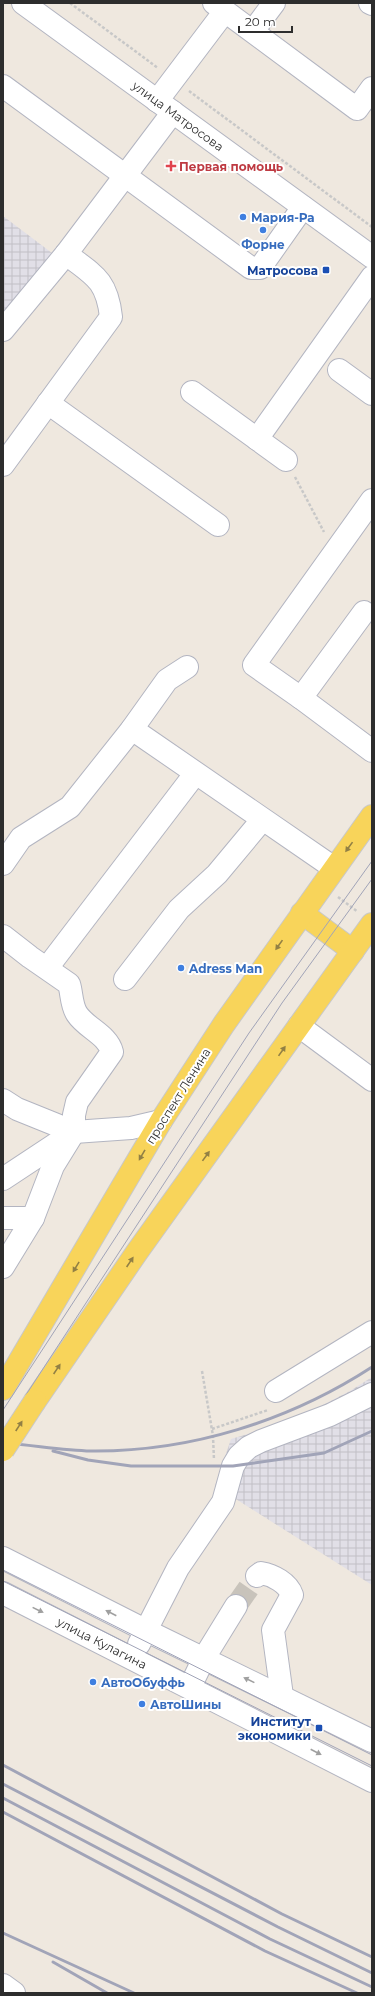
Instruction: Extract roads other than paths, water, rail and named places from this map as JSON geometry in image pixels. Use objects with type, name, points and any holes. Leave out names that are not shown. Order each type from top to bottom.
[{"type":"main road","name":"проспект Ленина","points":[[5,1385],[161,1121],[224,1024],[372,816]]},
{"type":"main road","points":[[302,913],[353,951]]},
{"type":"main road","points":[[3,1450],[137,1252],[372,924]]},
{"type":"street","name":"улица Матросова","points":[[23,3],[372,257]]},
{"type":"street","points":[[253,31],[274,3]]},
{"type":"street","points":[[3,330],[66,254],[125,176],[165,106],[173,79],[220,7],[357,109],[372,88]]},
{"type":"street","points":[[3,86],[251,268],[260,268],[303,207]]},
{"type":"street","points":[[3,465],[111,317],[109,301],[105,290],[96,276],[66,254]]},
{"type":"street","points":[[257,439],[372,277]]},
{"type":"street","points":[[339,370],[372,394]]},
{"type":"street","points":[[192,392],[286,460]]},
{"type":"street","points":[[48,403],[218,525]]},
{"type":"street","points":[[372,500],[254,666],[301,698],[372,751]]},
{"type":"street","points":[[301,698],[364,612]]},
{"type":"street","points":[[3,864],[21,838],[70,807],[132,729],[167,680],[187,666]]},
{"type":"street","points":[[132,729],[195,774],[334,868]]},
{"type":"street","points":[[47,968],[195,774]]},
{"type":"street","points":[[125,979],[179,909],[217,874],[262,820]]},
{"type":"street","points":[[3,936],[70,984],[76,1013],[84,1023],[110,1044],[112,1052],[77,1102],[74,1132],[53,1166],[33,1218],[3,1267]]},
{"type":"street","points":[[299,1026],[372,1080]]},
{"type":"street","points":[[3,1100],[17,1110],[74,1132],[131,1128],[161,1121]]},
{"type":"street","points":[[3,1179],[74,1132]]},
{"type":"street","points":[[3,1218],[33,1218]]},
{"type":"street","points":[[276,1391],[372,1332]]},
{"type":"street","points":[[132,1657],[178,1568],[223,1502],[233,1466],[239,1456],[249,1447],[330,1415],[372,1394]]},
{"type":"street","points":[[3,1558],[145,1630],[372,1741]]},
{"type":"street","points":[[257,1576],[260,1573],[270,1575],[289,1588],[292,1595],[273,1630],[282,1696]]},
{"type":"street","name":"улица Кулагина","points":[[3,1593],[372,1779]]},
{"type":"street","points":[[190,1687],[204,1658],[236,1606]]},
{"type":"street","points":[[3,1986],[14,1993]]},
{"type":"tunnel","points":[[236,1606],[257,1576]]},
{"type":"tram line","points":[[3,1410],[249,1033],[372,861]]},
{"type":"tram line","points":[[3,1430],[282,1003],[372,879]]},
{"type":"tram line","points":[[3,1570],[372,1755]]},
{"type":"tram line","points":[[3,1581],[372,1766]]},
{"type":"railway","points":[[3,1443],[91,1451],[128,1450],[165,1446],[202,1439],[238,1430],[273,1418],[307,1403],[372,1367]]},
{"type":"railway","points":[[53,1451],[88,1460],[131,1466],[233,1466],[324,1453],[372,1431]]},
{"type":"railway","points":[[3,1765],[282,1914],[372,1957]]},
{"type":"railway","points":[[3,1784],[278,1927],[372,1973]]},
{"type":"railway","points":[[3,1798],[270,1939],[372,1987]]},
{"type":"railway","points":[[3,1812],[265,1951],[357,1993]]},
{"type":"railway","points":[[3,1933],[134,1993]]},
{"type":"railway","points":[[53,1962],[107,1993]]},
{"type":"place","name":"Первая помощь","points":[[171,166]]},
{"type":"place","name":"Мария-Ра","points":[[243,217]]},
{"type":"place","name":"Форне","points":[[263,230]]},
{"type":"place","name":"Матросова","points":[[326,270]]},
{"type":"place","name":"Adress Man","points":[[181,968]]},
{"type":"place","name":"АвтоОбуффь","points":[[93,1682]]},
{"type":"place","name":"АвтоШины","points":[[142,1704]]},
{"type":"place","name":"Институт экономики","points":[[319,1728]]}]
